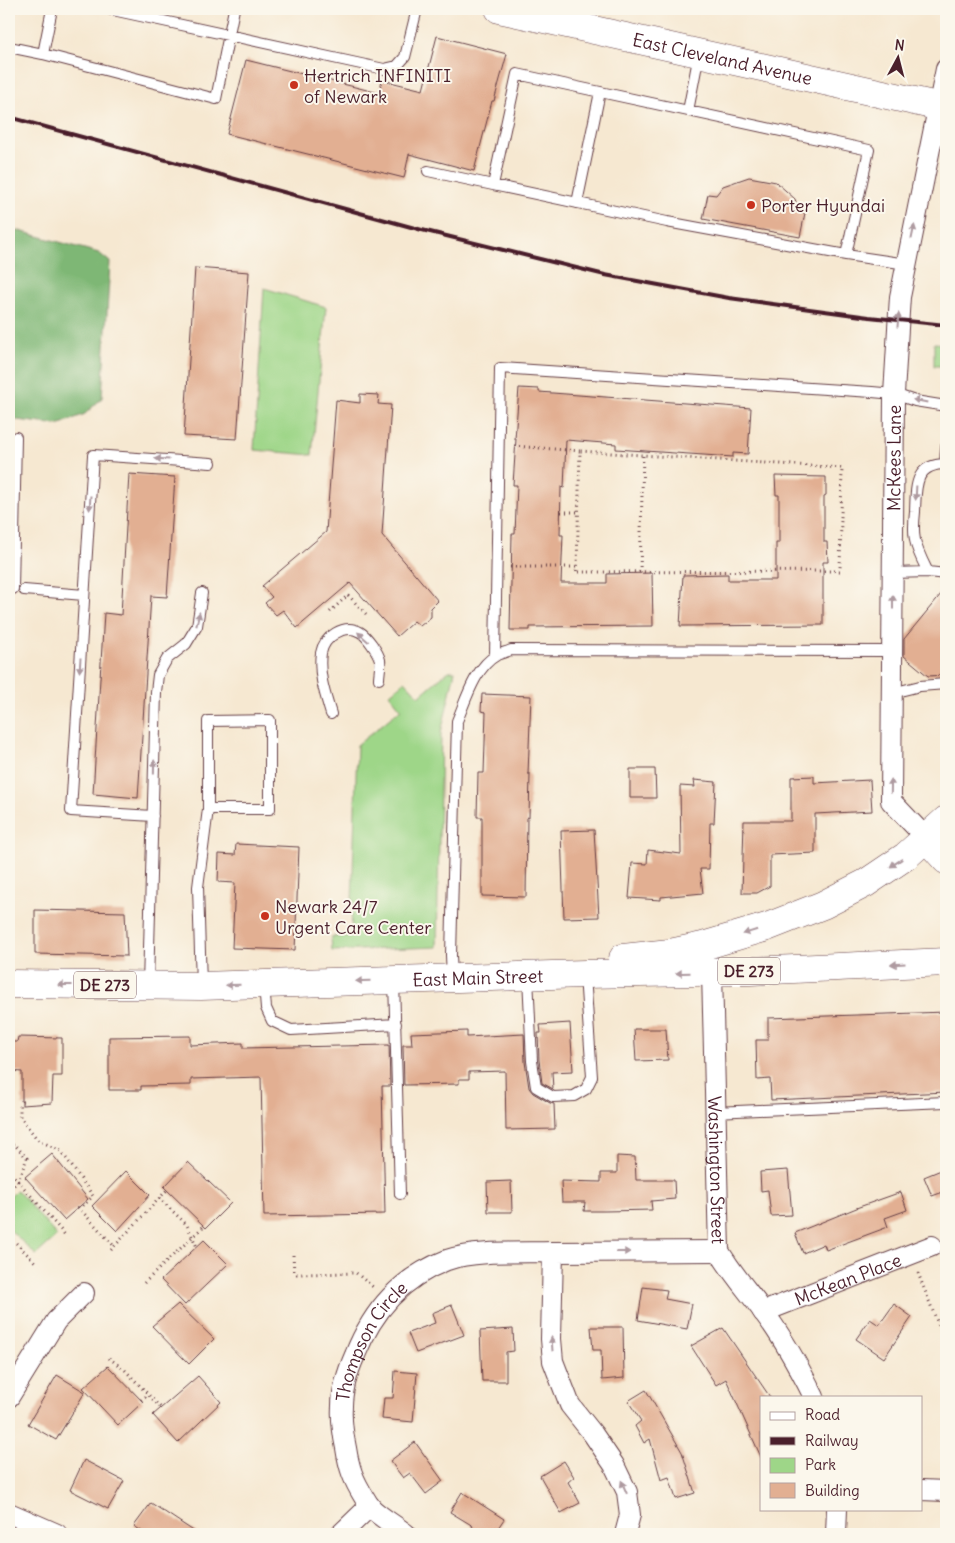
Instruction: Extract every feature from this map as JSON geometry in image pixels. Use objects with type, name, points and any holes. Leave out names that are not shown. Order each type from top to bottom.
[{"type":"main road","name":"East Cleveland Avenue","points":[[499,9],[943,107]]},
{"type":"main road","points":[[540,976],[594,961],[670,953],[702,946],[795,917],[824,905],[866,883],[906,856],[946,820]]},
{"type":"main road","points":[[926,838],[946,860]]},
{"type":"main road","name":"East Main Street","points":[[9,984],[201,986],[712,972],[946,962]]},
{"type":"street","name":"McKees Lane","points":[[926,838],[891,801],[894,394],[900,296],[943,107],[946,69]]},
{"type":"street","name":"Washington Street","points":[[712,972],[719,1251],[728,1267],[763,1312],[793,1357],[813,1396]]},
{"type":"street","name":"McKean Place","points":[[763,1312],[932,1246]]},
{"type":"street","name":"Thompson Circle","points":[[406,1534],[370,1506],[353,1479],[343,1432],[342,1405],[345,1381],[351,1364],[373,1318],[405,1284],[428,1269],[449,1260],[471,1254],[719,1251]]},
{"type":"street","points":[[553,1252],[551,1339],[553,1362],[570,1405],[614,1465],[627,1492],[630,1515],[625,1534]]},
{"type":"street","points":[[9,1397],[56,1321],[84,1293]]},
{"type":"street","points":[[922,1490],[946,1491]]},
{"type":"street","points":[[341,1534],[370,1506]]},
{"type":"street","points":[[836,1510],[836,1534]]},
{"type":"street","points":[[9,1513],[57,1534]]},
{"type":"lane","points":[[43,54],[52,9]]},
{"type":"lane","points":[[108,9],[384,69],[397,66],[405,57],[417,9]]},
{"type":"lane","points":[[9,47],[216,99],[234,9]]},
{"type":"lane","points":[[688,111],[699,53]]},
{"type":"lane","points":[[493,185],[517,74],[869,150],[846,255]]},
{"type":"lane","points":[[578,203],[600,92]]},
{"type":"lane","points":[[428,171],[667,222],[846,255],[907,264]]},
{"type":"lane","points":[[495,656],[500,368],[894,394],[915,401],[946,406]]},
{"type":"lane","points":[[13,589],[16,438]]},
{"type":"lane","points":[[928,572],[918,552],[914,538],[916,482],[923,472],[936,464],[946,464],[946,447]]},
{"type":"lane","points":[[152,816],[71,811],[93,455],[211,463]]},
{"type":"lane","points":[[893,573],[928,572],[946,574]]},
{"type":"lane","points":[[24,590],[84,595]]},
{"type":"lane","points":[[148,986],[158,675],[167,659],[186,644],[197,626],[202,594]]},
{"type":"lane","points":[[331,714],[320,671],[322,651],[326,641],[337,632],[347,629],[359,632],[368,640],[377,652],[380,662],[379,679]]},
{"type":"lane","points":[[452,979],[458,721],[469,692],[480,671],[495,656],[511,650],[893,651]]},
{"type":"lane","points":[[892,692],[920,686],[946,684]]},
{"type":"lane","points":[[201,986],[198,887],[208,810],[208,721],[270,720],[270,809],[208,810]]},
{"type":"lane","points":[[540,976],[532,1061],[536,1088],[553,1097],[574,1096],[586,1089],[592,1078],[585,974]]},
{"type":"lane","points":[[394,980],[400,1194]]},
{"type":"lane","points":[[264,984],[266,1008],[272,1021],[291,1030],[396,1024]]},
{"type":"lane","points":[[715,1112],[946,1102]]},
{"type":"path","points":[[512,446],[842,468],[840,571],[576,572],[580,451]]},
{"type":"path","points":[[640,572],[643,455]]},
{"type":"path","points":[[561,512],[578,512]]},
{"type":"path","points":[[507,567],[576,567]]},
{"type":"path","points":[[330,612],[348,595],[366,614]]},
{"type":"path","points":[[22,1102],[20,1104],[20,1116],[38,1140],[61,1151],[93,1196],[79,1208],[114,1246]]},
{"type":"path","points":[[9,1148],[14,1144],[27,1158],[18,1180],[9,1190]]},
{"type":"path","points":[[11,1173],[66,1236]]},
{"type":"path","points":[[110,1250],[167,1190]]},
{"type":"path","points":[[159,1198],[187,1225],[197,1246]]},
{"type":"path","points":[[144,1283],[204,1226]]},
{"type":"path","points":[[9,1236],[37,1264]]},
{"type":"path","points":[[910,1254],[942,1334]]},
{"type":"path","points":[[293,1255],[294,1272],[297,1274],[356,1273],[377,1290]]},
{"type":"path","points":[[110,1358],[125,1370],[161,1408]]},
{"type":"path","points":[[141,1400],[148,1395]]},
{"type":"green space","points":[[9,228],[99,253],[110,262],[102,398],[85,414],[58,425],[9,419]]},
{"type":"green space","points":[[264,288],[326,307],[312,455],[254,450]]},
{"type":"green space","points":[[934,343],[946,344],[946,366],[934,366]]},
{"type":"green space","points":[[448,671],[455,671],[441,733],[437,947],[332,951],[331,937],[351,936],[357,745],[401,709],[389,694],[405,681],[419,696]]},
{"type":"green space","points":[[17,1190],[57,1236],[36,1255],[9,1229],[9,1198]]},
{"type":"building","points":[[437,36],[507,54],[494,101],[492,101],[474,171],[409,154],[404,178],[227,134],[246,60],[379,93],[382,80],[423,90]]},
{"type":"building","name":"Porter Hyundai","points":[[749,177],[776,182],[795,199],[799,212],[805,213],[800,237],[703,219],[708,194],[716,195],[723,186]]},
{"type":"building","points":[[195,268],[249,272],[237,439],[184,436]]},
{"type":"building","points":[[519,388],[539,389],[539,392],[751,408],[748,454],[733,453],[733,457],[616,449],[616,444],[566,440],[564,488],[561,487],[560,535],[563,535],[561,583],[607,583],[607,574],[652,573],[653,626],[530,627],[530,630],[510,630],[512,534],[515,534],[517,485],[513,485]]},
{"type":"building","points":[[360,394],[379,395],[378,404],[391,405],[382,535],[438,601],[431,608],[431,617],[420,626],[414,621],[397,636],[350,583],[297,628],[283,610],[276,615],[265,603],[272,597],[262,586],[326,532],[336,400],[360,403]]},
{"type":"building","points":[[129,474],[175,477],[167,597],[151,596],[138,798],[93,794],[104,613],[121,615]]},
{"type":"building","points":[[775,476],[826,477],[824,542],[827,542],[828,562],[823,562],[823,625],[680,626],[683,575],[728,574],[728,580],[776,580],[776,543],[779,543],[779,495],[776,495]]},
{"type":"building","points":[[946,588],[946,675],[928,676],[904,656],[904,639]]},
{"type":"building","points":[[482,694],[531,696],[526,897],[482,896],[482,817],[477,817],[478,773],[484,773],[486,712],[481,711]]},
{"type":"building","points":[[630,769],[655,769],[656,798],[630,798]]},
{"type":"building","points":[[814,776],[814,783],[870,780],[872,811],[815,814],[815,853],[770,855],[770,886],[757,893],[742,893],[744,821],[791,821],[791,777]]},
{"type":"building","points":[[694,780],[716,782],[714,823],[710,823],[709,869],[700,869],[703,893],[661,897],[661,900],[629,898],[632,863],[647,864],[648,850],[681,854],[680,786],[695,787]]},
{"type":"building","points":[[594,830],[599,917],[564,918],[561,831]]},
{"type":"building","name":"Newark 24/7 Urgent Care Center","points":[[236,844],[299,847],[295,950],[232,948],[235,883],[218,882],[219,854],[235,855]]},
{"type":"building","points":[[35,910],[125,912],[127,956],[35,954]]},
{"type":"building","points":[[946,1012],[946,1092],[771,1100],[770,1079],[757,1080],[756,1040],[768,1040],[768,1018]]},
{"type":"building","points":[[570,1023],[573,1071],[552,1072],[553,1089],[542,1083],[538,1033],[541,1033],[540,1025]]},
{"type":"building","points":[[634,1029],[666,1029],[668,1060],[636,1061]]},
{"type":"building","points":[[467,1031],[467,1037],[524,1034],[525,1062],[529,1088],[533,1093],[554,1104],[555,1129],[506,1130],[505,1071],[469,1072],[469,1079],[459,1079],[459,1084],[404,1085],[403,1045],[412,1045],[411,1033]]},
{"type":"building","points":[[190,1036],[190,1045],[243,1043],[243,1048],[389,1045],[390,1086],[382,1086],[385,1214],[264,1216],[261,1077],[191,1079],[191,1085],[141,1086],[141,1090],[109,1090],[109,1037]]},
{"type":"building","points":[[18,1037],[62,1038],[62,1076],[53,1076],[52,1103],[22,1105],[22,1072],[9,1071],[9,1042],[17,1042]]},
{"type":"building","points":[[52,1154],[88,1199],[64,1220],[25,1177]]},
{"type":"building","points":[[617,1156],[635,1157],[636,1180],[674,1180],[675,1199],[651,1201],[652,1210],[584,1211],[585,1202],[562,1202],[561,1181],[601,1182],[601,1173],[617,1173]]},
{"type":"building","points":[[188,1162],[231,1203],[206,1228],[164,1187]]},
{"type":"building","points":[[946,1168],[946,1191],[932,1196],[924,1177]]},
{"type":"building","points":[[788,1170],[792,1215],[771,1216],[768,1190],[761,1191],[760,1172]]},
{"type":"building","points":[[126,1171],[150,1195],[117,1231],[92,1206]]},
{"type":"building","points":[[511,1181],[512,1212],[488,1212],[487,1182]]},
{"type":"building","points":[[901,1192],[907,1210],[885,1218],[888,1227],[826,1250],[824,1244],[803,1253],[795,1233]]},
{"type":"building","points":[[204,1240],[228,1264],[185,1305],[161,1280]]},
{"type":"building","points":[[643,1287],[667,1290],[665,1299],[692,1304],[687,1329],[638,1320]]},
{"type":"building","points":[[178,1304],[214,1339],[189,1364],[152,1326]]},
{"type":"building","points":[[894,1304],[912,1317],[884,1358],[856,1339],[870,1319],[879,1325]]},
{"type":"building","points":[[452,1305],[464,1335],[416,1353],[408,1333],[435,1323],[432,1313]]},
{"type":"building","points":[[591,1327],[623,1327],[624,1378],[602,1380],[601,1350],[593,1350]]},
{"type":"building","points":[[723,1328],[769,1396],[760,1396],[760,1455],[726,1379],[716,1385],[691,1346]]},
{"type":"building","points":[[513,1329],[514,1351],[506,1352],[506,1381],[482,1381],[480,1331]]},
{"type":"building","points":[[108,1366],[143,1402],[118,1425],[83,1388]]},
{"type":"building","points":[[395,1371],[417,1373],[413,1422],[382,1419],[384,1398],[393,1398]]},
{"type":"building","points":[[57,1375],[85,1392],[56,1440],[28,1424]]},
{"type":"building","points":[[198,1376],[221,1402],[178,1443],[153,1415]]},
{"type":"building","points":[[646,1390],[682,1452],[695,1493],[676,1499],[669,1477],[661,1480],[650,1439],[644,1443],[635,1426],[641,1421],[628,1401]]},
{"type":"building","points":[[415,1442],[443,1481],[426,1494],[410,1473],[403,1478],[390,1461]]},
{"type":"building","points":[[84,1460],[124,1481],[108,1509],[70,1490]]},
{"type":"building","points":[[564,1461],[574,1477],[568,1482],[580,1503],[561,1513],[540,1476]]},
{"type":"building","points":[[462,1492],[504,1519],[494,1534],[468,1534],[473,1526],[450,1512]]},
{"type":"building","points":[[151,1503],[198,1534],[146,1534],[134,1526]]},
{"type":"railway","points":[[9,117],[422,230],[605,275],[729,298],[869,317],[946,325]]},
{"type":"place","name":"Hertrich INFINITI of Newark","points":[[294,85]]},
{"type":"place","name":"Porter Hyundai","points":[[751,205]]},
{"type":"place","name":"Newark 24/7 Urgent Care Center","points":[[265,916]]}]
